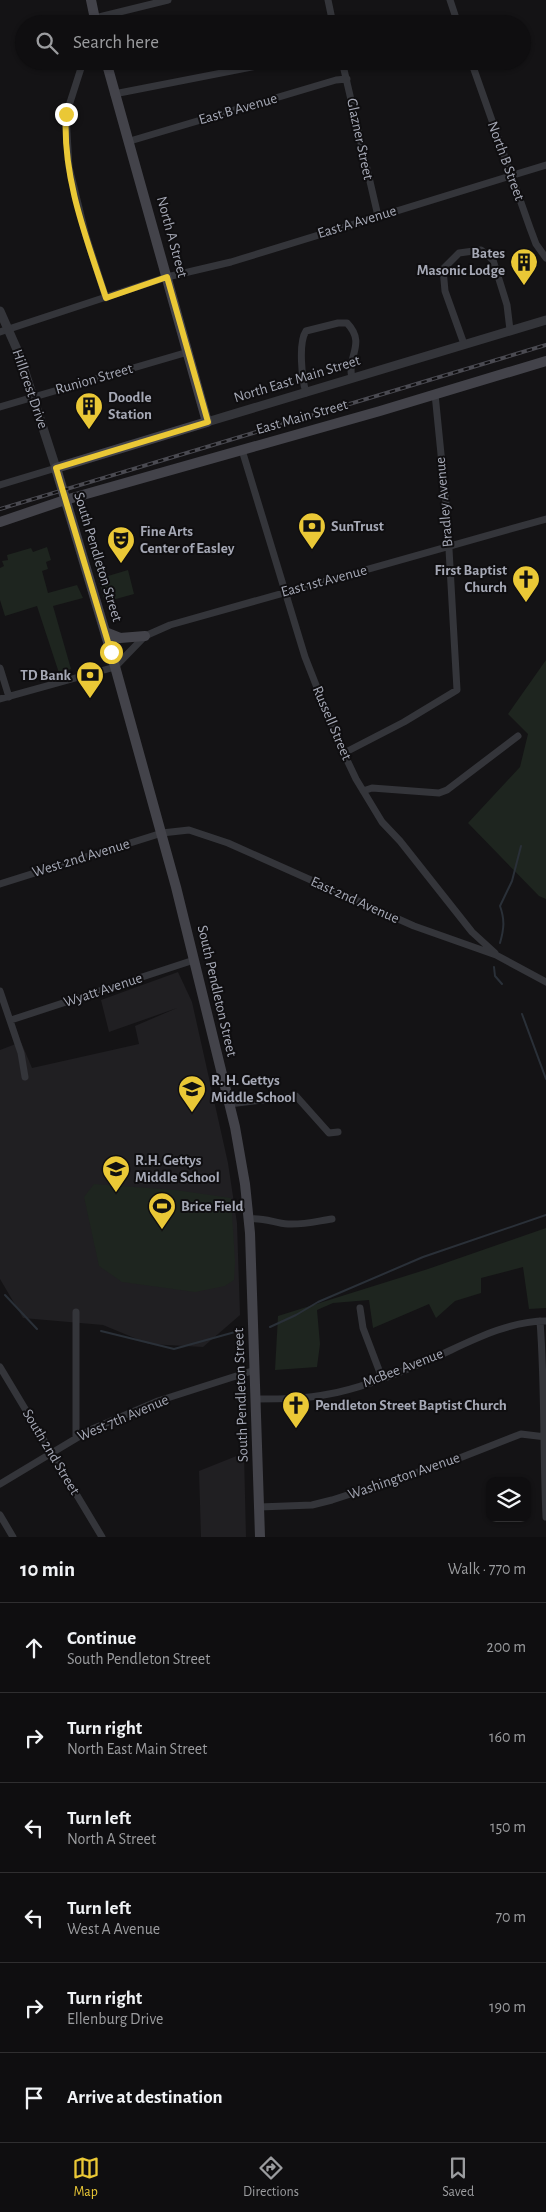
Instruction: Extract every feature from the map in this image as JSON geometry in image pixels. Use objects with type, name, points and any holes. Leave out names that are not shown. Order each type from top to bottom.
[{"type":"main road","points":[[91,0],[95,15]]},
{"type":"main road","name":"North A Street","points":[[108,70],[130,141],[208,422]]},
{"type":"main road","name":"East Main Street","points":[[0,522],[65,500],[546,361]]},
{"type":"main road","name":"North East Main Street","points":[[56,468],[208,422]]},
{"type":"main road","name":"South Pendleton Street","points":[[56,468],[162,833],[229,1104],[245,1184],[249,1219],[256,1370],[260,1537]]},
{"type":"main road","points":[[105,632],[120,638],[145,636]]},
{"type":"street","points":[[117,15],[168,0]]},
{"type":"street","points":[[328,0],[331,15]]},
{"type":"street","points":[[450,0],[455,15]]},
{"type":"street","points":[[80,70],[70,99],[65,124],[69,167],[106,298]]},
{"type":"street","points":[[114,94],[237,70]]},
{"type":"street","name":"Glazner Street","points":[[345,70],[378,216]]},
{"type":"street","name":"North B Street","points":[[474,70],[510,176],[536,244],[546,258]]},
{"type":"street","name":"East B Avenue","points":[[130,141],[347,78]]},
{"type":"street","name":"East A Avenue","points":[[4,331],[167,277],[231,262],[546,165]]},
{"type":"street","points":[[464,344],[445,291],[443,269],[459,254],[481,250],[493,260],[507,305],[510,330]]},
{"type":"street","name":"Hillcrest Drive","points":[[0,311],[4,331],[34,397],[56,468]]},
{"type":"street","name":"North East Main Street","points":[[208,422],[546,320]]},
{"type":"street","points":[[306,393],[301,350],[301,339],[306,331],[338,322],[347,323],[353,329],[356,340],[350,371],[352,377]]},
{"type":"street","name":"Runion Street","points":[[0,407],[188,352]]},
{"type":"street","name":"Bradley Avenue","points":[[344,753],[404,722],[458,690],[435,394]]},
{"type":"street","name":"Russell Street","points":[[242,450],[305,657],[344,753],[363,791],[382,822],[400,841],[472,932],[496,955]]},
{"type":"street","points":[[0,485],[56,468]]},
{"type":"street","name":"East 1st Avenue","points":[[115,666],[134,650],[145,636],[170,625],[546,519]]},
{"type":"street","points":[[0,699],[115,666]]},
{"type":"street","points":[[0,668],[9,697]]},
{"type":"street","points":[[363,791],[372,788],[439,793],[447,790],[518,736]]},
{"type":"street","name":"East 2nd Avenue","points":[[162,833],[189,830],[228,843],[414,926],[496,955],[546,982]]},
{"type":"street","name":"West 2nd Avenue","points":[[0,884],[162,833]]},
{"type":"street","name":"Wyatt Avenue","points":[[11,1020],[194,960]]},
{"type":"street","points":[[0,991],[21,1053],[25,1077]]},
{"type":"street","points":[[229,1104],[296,1096],[329,1133],[338,1132]]},
{"type":"street","points":[[249,1219],[265,1218],[282,1223],[295,1224],[332,1219]]},
{"type":"street","points":[[360,1308],[363,1328],[382,1378]]},
{"type":"street","points":[[76,1312],[76,1438]]},
{"type":"street","points":[[543,1321],[546,1517]]},
{"type":"street","name":"McBee Avenue","points":[[256,1399],[284,1399],[331,1394],[382,1378],[498,1330],[543,1321]]},
{"type":"street","name":"South 2nd Street","points":[[0,1367],[102,1537]]},
{"type":"street","name":"West 7th Avenue","points":[[0,1484],[76,1438],[158,1401],[256,1370]]},
{"type":"street","name":"Washington Avenue","points":[[259,1507],[312,1505],[452,1461],[521,1434],[545,1436]]},
{"type":"street","points":[[0,1515],[13,1537]]},
{"type":"shaded area","points":[[47,547],[51,560],[46,562],[48,569],[42,571],[48,593],[77,585],[83,598],[53,606],[71,669],[59,673],[37,606],[5,616],[0,600],[0,568],[4,566],[2,561],[8,560],[7,555],[31,548],[33,552]]},
{"type":"shaded area","points":[[128,570],[134,594],[105,602],[98,579]]},
{"type":"shaded area","points":[[546,660],[546,899],[539,896],[468,823],[520,767],[528,734],[508,714]]},
{"type":"shaded area","name":"R.H. Gettys Middle School","points":[[178,972],[192,1002],[228,1163],[237,1223],[240,1315],[203,1347],[149,1344],[103,1325],[23,1318],[0,1279],[0,1050],[21,1042],[32,1068],[139,1044],[135,1026],[177,1008],[109,1032],[101,1000]]},
{"type":"shaded area","name":"Brice Field","points":[[94,1184],[175,1190],[231,1198],[235,1261],[234,1280],[225,1286],[195,1292],[122,1282],[99,1266],[84,1197]]},
{"type":"shaded area","points":[[546,1228],[546,1308],[529,1309],[523,1267],[481,1278],[481,1293],[455,1301],[436,1318],[429,1304],[373,1328],[369,1300],[333,1303],[317,1310],[320,1344],[317,1367],[275,1370],[278,1316],[428,1269]]},
{"type":"shaded area","points":[[244,1453],[246,1537],[201,1537],[199,1471]]},
{"type":"waterway","points":[[500,943],[503,924],[500,906],[512,881],[521,846]]},
{"type":"waterway","points":[[494,967],[495,976],[502,984]]},
{"type":"waterway","points":[[522,1014],[546,1079]]},
{"type":"waterway","points":[[270,1327],[318,1302],[423,1257],[546,1215]]},
{"type":"waterway","points":[[5,1295],[37,1329]]},
{"type":"waterway","points":[[101,1331],[174,1349],[235,1332]]},
{"type":"railway","points":[[0,509],[546,345]]},
{"type":"place","name":"Bates Masonic Lodge","points":[[524,286]]},
{"type":"place","name":"Doodle Station","points":[[89,430]]},
{"type":"place","name":"SunTrust","points":[[312,550]]},
{"type":"place","name":"Fine Arts Center of Easley","points":[[121,564]]},
{"type":"place","name":"First Baptist Church","points":[[526,603]]},
{"type":"place","name":"TD Bank","points":[[90,699]]},
{"type":"place","name":"R. H. Gettys Middle School","points":[[192,1113]]},
{"type":"place","name":"R.H. Gettys Middle School","points":[[116,1193]]},
{"type":"place","name":"Brice Field","points":[[162,1230]]},
{"type":"place","name":"Pendleton Street Baptist Church","points":[[296,1429]]},
{"type":"route","points":[[66,114],[65,124],[69,167],[86,236],[106,298],[167,277],[208,422],[56,468],[111,652]]}]
